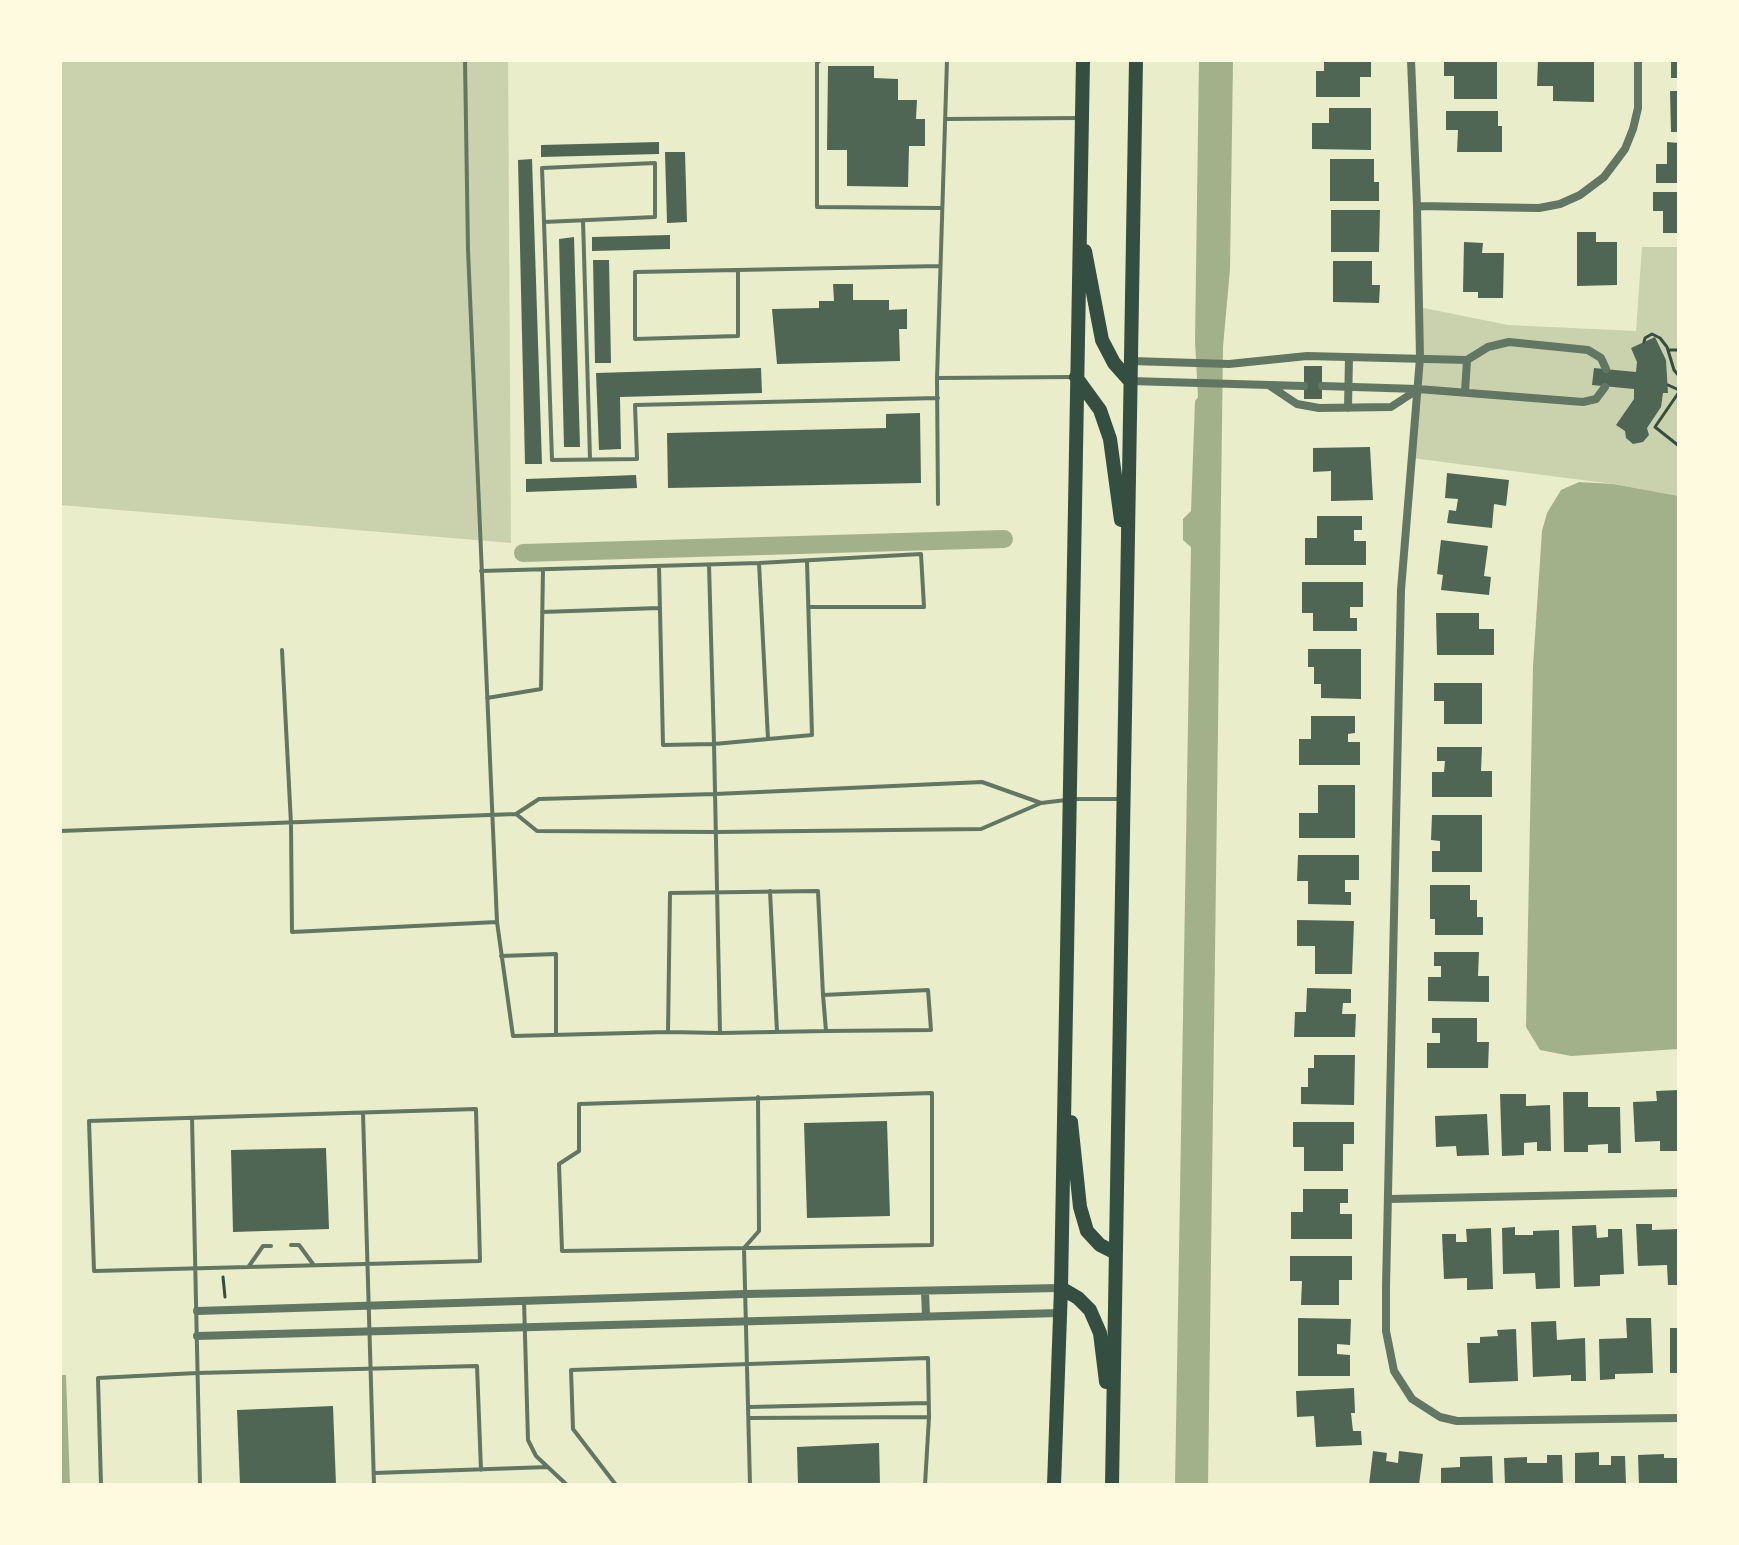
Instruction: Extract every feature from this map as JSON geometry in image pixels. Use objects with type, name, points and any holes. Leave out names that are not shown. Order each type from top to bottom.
[{"type":"main road","points":[[1054,1485],[1061,1288],[1083,60]]},
{"type":"main road","points":[[1112,1485],[1136,60]]},
{"type":"main road","points":[[1080,223],[1102,340],[1114,363],[1130,381]]},
{"type":"main road","points":[[1076,377],[1100,410],[1110,439],[1128,568]]},
{"type":"main road","points":[[1065,1054],[1080,1207],[1087,1231],[1100,1245],[1116,1253]]},
{"type":"main road","points":[[1061,1288],[1090,1310],[1100,1333],[1113,1438]]},
{"type":"street","points":[[1411,60],[1420,358],[1401,590],[1386,1331],[1394,1371],[1407,1393],[1425,1410],[1457,1421],[1679,1418]]},
{"type":"street","points":[[1417,206],[1539,208],[1560,204],[1580,195],[1598,183],[1625,149],[1638,108],[1638,60]]},
{"type":"street","points":[[1131,361],[1229,364],[1307,356],[1467,360],[1488,347],[1509,342],[1588,350],[1601,358],[1606,369]]},
{"type":"street","points":[[1348,408],[1349,357]]},
{"type":"street","points":[[1465,392],[1467,360]]},
{"type":"street","points":[[1130,381],[1304,386]]},
{"type":"street","points":[[1268,384],[1286,399],[1309,408],[1391,407],[1418,389]]},
{"type":"street","points":[[1322,386],[1418,389],[1583,402],[1596,399],[1605,387]]},
{"type":"street","points":[[1389,1199],[1679,1193]]},
{"type":"street","points":[[197,1311],[745,1294],[1061,1288]]},
{"type":"street","points":[[925,1291],[926,1316]]},
{"type":"street","points":[[197,1336],[1060,1313]]},
{"type":"lane","points":[[465,60],[468,250],[497,922],[513,1036],[931,1030],[928,990],[823,995]]},
{"type":"lane","points":[[820,60],[817,63],[817,207],[942,208]]},
{"type":"lane","points":[[938,504],[937,378],[947,60]]},
{"type":"lane","points":[[945,119],[1082,118]]},
{"type":"lane","points":[[544,222],[655,217],[655,163],[542,168],[552,460],[637,459],[635,405],[938,398]]},
{"type":"lane","points":[[583,220],[590,459]]},
{"type":"lane","points":[[738,270],[738,336],[635,339],[635,272],[940,266]]},
{"type":"lane","points":[[937,378],[1076,377]]},
{"type":"lane","points":[[481,571],[709,565],[921,554],[924,607],[810,607]]},
{"type":"lane","points":[[659,566],[663,745],[714,744],[812,735],[807,561]]},
{"type":"lane","points":[[759,563],[768,739]]},
{"type":"lane","points":[[709,565],[720,1033]]},
{"type":"lane","points":[[487,698],[541,689],[543,570]]},
{"type":"lane","points":[[542,612],[660,608]]},
{"type":"lane","points":[[282,650],[291,824],[292,932],[497,922]]},
{"type":"lane","points":[[60,831],[516,814],[539,799],[982,782],[1041,803]]},
{"type":"lane","points":[[516,814],[537,831],[981,829],[1041,803],[1070,799],[1123,799]]},
{"type":"lane","points":[[770,891],[777,1032]]},
{"type":"lane","points":[[668,1032],[670,893],[770,891],[818,891],[826,1031]]},
{"type":"lane","points":[[501,956],[556,954],[556,1035]]},
{"type":"lane","points":[[932,1093],[932,1245],[562,1251],[559,1164],[579,1151],[579,1104],[758,1097],[932,1093]]},
{"type":"lane","points":[[750,1485],[744,1248],[759,1231],[758,1097]]},
{"type":"lane","points":[[476,1109],[480,1261],[94,1271],[89,1121],[192,1118],[476,1109]]},
{"type":"lane","points":[[363,1113],[374,1485]]},
{"type":"lane","points":[[192,1118],[200,1485]]},
{"type":"lane","points":[[291,1245],[299,1245],[313,1264]]},
{"type":"lane","points":[[249,1266],[263,1246],[271,1246]]},
{"type":"lane","points":[[524,1301],[528,1440],[536,1456],[567,1485]]},
{"type":"lane","points":[[616,1485],[573,1429],[571,1370],[928,1358],[925,1485]]},
{"type":"lane","points":[[101,1485],[98,1378],[197,1373],[477,1366],[481,1470]]},
{"type":"lane","points":[[748,1407],[928,1403]]},
{"type":"lane","points":[[749,1418],[929,1417]]},
{"type":"lane","points":[[373,1473],[548,1467]]},
{"type":"path","points":[[1644,342],[1652,334],[1663,341],[1679,376]]},
{"type":"path","points":[[1668,350],[1679,350]]},
{"type":"path","points":[[1679,382],[1678,390],[1655,427],[1679,446]]},
{"type":"path","points":[[1668,385],[1678,390]]},
{"type":"path","points":[[1652,420],[1657,424]]},
{"type":"path","points":[[223,1276],[225,1297]]},
{"type":"shaded area","points":[[60,60],[508,60],[511,543],[60,505]]},
{"type":"shaded area","points":[[1199,60],[1233,60],[1230,269],[1223,347],[1208,1485],[1175,1485],[1191,547],[1183,540],[1183,519],[1191,511],[1195,401],[1198,397],[1195,341]]},
{"type":"shaded area","points":[[1642,247],[1679,247],[1679,496],[1613,484],[1412,458],[1419,307],[1508,325],[1636,331]]},
{"type":"shaded area","points":[[1579,482],[1613,484],[1679,496],[1679,1049],[1571,1056],[1540,1050],[1526,1027],[1533,666],[1542,531],[1547,513],[1561,490]]},
{"type":"shaded area","points":[[60,1375],[66,1375],[70,1485],[60,1485]]},
{"type":"building","points":[[1324,60],[1371,60],[1371,77],[1360,77],[1360,97],[1316,97],[1316,71],[1324,71]]},
{"type":"building","points":[[1444,60],[1497,60],[1497,99],[1454,99],[1454,76],[1444,76]]},
{"type":"building","points":[[1538,60],[1594,60],[1594,102],[1553,101],[1553,86],[1537,86]]},
{"type":"building","points":[[1671,60],[1679,60],[1679,78],[1671,78]]},
{"type":"building","points":[[828,66],[874,66],[874,78],[898,79],[898,100],[917,100],[916,119],[925,119],[925,146],[909,146],[908,187],[847,186],[847,150],[827,150]]},
{"type":"building","points":[[1670,91],[1679,91],[1679,132],[1671,132]]},
{"type":"building","points":[[1329,108],[1371,108],[1371,150],[1312,149],[1312,123],[1329,123]]},
{"type":"building","points":[[1446,111],[1498,111],[1498,126],[1502,126],[1502,152],[1457,152],[1458,130],[1446,130]]},
{"type":"building","points":[[659,142],[659,154],[541,157],[541,145]]},
{"type":"building","points":[[1667,142],[1679,143],[1679,183],[1656,183],[1656,164],[1667,164]]},
{"type":"building","points":[[665,152],[685,152],[687,222],[667,223]]},
{"type":"building","points":[[532,159],[542,464],[525,464],[518,160]]},
{"type":"building","points":[[1330,159],[1374,159],[1374,182],[1379,182],[1379,201],[1330,201]]},
{"type":"building","points":[[1653,192],[1679,192],[1679,233],[1663,233],[1663,211],[1653,211]]},
{"type":"building","points":[[1331,210],[1380,210],[1379,252],[1331,252]]},
{"type":"building","points":[[1577,232],[1596,232],[1596,242],[1617,242],[1617,285],[1577,286]]},
{"type":"building","points":[[670,235],[670,249],[592,251],[592,237]]},
{"type":"building","points":[[574,237],[580,447],[564,447],[559,239]]},
{"type":"building","points":[[1464,242],[1483,243],[1482,253],[1504,253],[1503,298],[1478,298],[1478,292],[1463,292]]},
{"type":"building","points":[[593,260],[609,260],[611,363],[595,363]]},
{"type":"building","points":[[1333,261],[1372,261],[1372,285],[1380,285],[1379,303],[1333,302]]},
{"type":"building","points":[[833,284],[853,284],[853,300],[889,300],[889,310],[907,309],[907,329],[899,329],[900,361],[777,364],[772,309],[819,308],[819,301],[834,301]]},
{"type":"building","points":[[1655,337],[1666,360],[1668,393],[1663,393],[1661,407],[1647,428],[1649,435],[1643,442],[1633,444],[1626,438],[1625,431],[1616,425],[1634,399],[1634,389],[1592,385],[1594,368],[1636,372],[1637,362],[1631,348]]},
{"type":"building","points":[[1304,366],[1322,366],[1322,399],[1304,399]]},
{"type":"building","points":[[761,368],[762,393],[620,397],[621,449],[599,450],[596,373]]},
{"type":"building","points":[[920,413],[921,483],[668,488],[667,433],[886,428],[886,414]]},
{"type":"building","points":[[1370,447],[1373,500],[1331,501],[1331,471],[1313,472],[1313,448]]},
{"type":"building","points":[[1447,473],[1509,480],[1506,506],[1494,504],[1492,528],[1447,523],[1449,510],[1456,511],[1458,499],[1445,498]]},
{"type":"building","points":[[636,475],[637,488],[526,492],[526,479]]},
{"type":"building","points":[[1317,516],[1362,516],[1362,530],[1354,530],[1354,541],[1366,541],[1366,565],[1305,565],[1305,538],[1317,538]]},
{"type":"building","points":[[1441,540],[1488,546],[1484,576],[1491,577],[1489,595],[1441,590],[1443,575],[1437,574]]},
{"type":"building","points":[[1302,582],[1363,582],[1363,607],[1350,607],[1350,618],[1357,618],[1357,631],[1313,631],[1313,613],[1302,613]]},
{"type":"building","points":[[1436,613],[1479,613],[1479,629],[1494,629],[1494,655],[1437,655]]},
{"type":"building","points":[[1308,649],[1361,649],[1361,699],[1321,698],[1321,684],[1314,684],[1314,667],[1308,667]]},
{"type":"building","points":[[1434,683],[1482,683],[1482,724],[1444,724],[1444,701],[1434,701]]},
{"type":"building","points":[[1311,716],[1355,716],[1355,733],[1348,734],[1348,742],[1360,742],[1360,765],[1299,765],[1299,739],[1311,739]]},
{"type":"building","points":[[1437,747],[1482,747],[1481,771],[1492,771],[1492,797],[1432,797],[1432,772],[1444,772],[1445,761],[1437,761]]},
{"type":"building","points":[[1318,785],[1355,785],[1355,838],[1299,838],[1299,813],[1318,813]]},
{"type":"building","points":[[1432,815],[1482,815],[1482,872],[1432,872],[1432,851],[1440,851],[1440,841],[1431,840]]},
{"type":"building","points":[[1298,855],[1359,855],[1359,880],[1345,880],[1345,892],[1351,892],[1351,905],[1308,904],[1308,881],[1297,881]]},
{"type":"building","points":[[1430,885],[1470,885],[1470,900],[1477,900],[1477,917],[1483,917],[1483,935],[1435,935],[1435,919],[1430,919]]},
{"type":"building","points":[[1297,920],[1354,921],[1352,974],[1315,974],[1315,946],[1297,946]]},
{"type":"building","points":[[1434,952],[1479,952],[1478,976],[1489,976],[1489,1002],[1428,1001],[1428,977],[1441,977],[1441,966],[1434,966]]},
{"type":"building","points":[[1307,988],[1351,989],[1351,1003],[1343,1003],[1342,1014],[1356,1014],[1355,1037],[1294,1037],[1295,1012],[1306,1012]]},
{"type":"building","points":[[1432,1018],[1477,1018],[1477,1042],[1489,1042],[1488,1068],[1427,1068],[1427,1043],[1440,1043],[1440,1033],[1432,1033]]},
{"type":"building","points":[[1314,1055],[1355,1055],[1354,1105],[1301,1104],[1301,1087],[1308,1087],[1308,1068],[1314,1068]]},
{"type":"building","points":[[1679,1090],[1679,1151],[1660,1151],[1660,1141],[1635,1142],[1633,1102],[1657,1101],[1656,1091]]},
{"type":"building","points":[[1563,1092],[1588,1092],[1588,1107],[1620,1107],[1621,1153],[1608,1153],[1608,1144],[1588,1145],[1588,1152],[1564,1152]]},
{"type":"building","points":[[1500,1094],[1526,1094],[1526,1106],[1550,1105],[1551,1151],[1537,1151],[1537,1142],[1524,1143],[1524,1155],[1502,1156]]},
{"type":"building","points":[[1487,1114],[1489,1155],[1457,1156],[1456,1146],[1436,1147],[1435,1116]]},
{"type":"building","points":[[887,1121],[890,1216],[807,1218],[804,1123]]},
{"type":"building","points":[[1293,1122],[1354,1122],[1354,1144],[1343,1144],[1343,1171],[1304,1171],[1304,1147],[1293,1147]]},
{"type":"building","points":[[326,1148],[329,1229],[233,1232],[231,1150]]},
{"type":"building","points":[[1303,1189],[1348,1189],[1348,1203],[1340,1203],[1340,1214],[1352,1214],[1352,1239],[1291,1239],[1291,1212],[1303,1212]]},
{"type":"building","points":[[1636,1224],[1652,1224],[1652,1230],[1679,1229],[1679,1285],[1668,1285],[1667,1265],[1638,1266]]},
{"type":"building","points":[[1596,1225],[1597,1238],[1608,1237],[1608,1229],[1622,1229],[1624,1274],[1600,1275],[1600,1286],[1574,1287],[1572,1226]]},
{"type":"building","points":[[1515,1227],[1515,1235],[1559,1230],[1560,1288],[1536,1289],[1535,1273],[1503,1274],[1502,1228]]},
{"type":"building","points":[[1491,1228],[1493,1289],[1467,1290],[1467,1278],[1444,1279],[1442,1234],[1456,1234],[1456,1242],[1467,1242],[1466,1229]]},
{"type":"building","points":[[1290,1256],[1352,1256],[1352,1280],[1339,1280],[1339,1305],[1301,1305],[1302,1281],[1290,1281]]},
{"type":"building","points":[[1298,1318],[1351,1319],[1350,1345],[1337,1344],[1337,1354],[1350,1355],[1350,1376],[1298,1376]]},
{"type":"building","points":[[1626,1318],[1651,1318],[1653,1373],[1615,1374],[1615,1379],[1600,1380],[1599,1339],[1627,1338]]},
{"type":"building","points":[[1556,1321],[1557,1340],[1585,1338],[1586,1381],[1571,1381],[1571,1375],[1533,1377],[1531,1322]]},
{"type":"building","points":[[1670,1328],[1679,1328],[1679,1373],[1670,1373]]},
{"type":"building","points":[[1516,1329],[1518,1381],[1469,1383],[1467,1343],[1480,1343],[1480,1337],[1498,1336],[1497,1330]]},
{"type":"building","points":[[1354,1388],[1355,1413],[1351,1413],[1353,1431],[1361,1431],[1362,1445],[1316,1447],[1314,1416],[1297,1417],[1296,1391]]},
{"type":"building","points":[[333,1406],[336,1485],[240,1485],[237,1410]]},
{"type":"building","points":[[879,1443],[880,1485],[798,1485],[797,1447]]},
{"type":"building","points":[[1373,1451],[1387,1453],[1386,1461],[1398,1463],[1399,1451],[1423,1454],[1419,1485],[1369,1485]]},
{"type":"building","points":[[1599,1452],[1599,1465],[1611,1465],[1611,1456],[1625,1456],[1626,1485],[1575,1485],[1575,1453]]},
{"type":"building","points":[[1664,1454],[1664,1458],[1679,1458],[1679,1485],[1639,1485],[1638,1455]]},
{"type":"building","points":[[1547,1455],[1562,1455],[1563,1485],[1505,1485],[1504,1458],[1527,1457],[1527,1463],[1547,1463]]},
{"type":"building","points":[[1492,1456],[1493,1485],[1441,1485],[1441,1468],[1460,1467],[1460,1457]]},
{"type":"waterway","points":[[523,553],[1004,539]]}]
